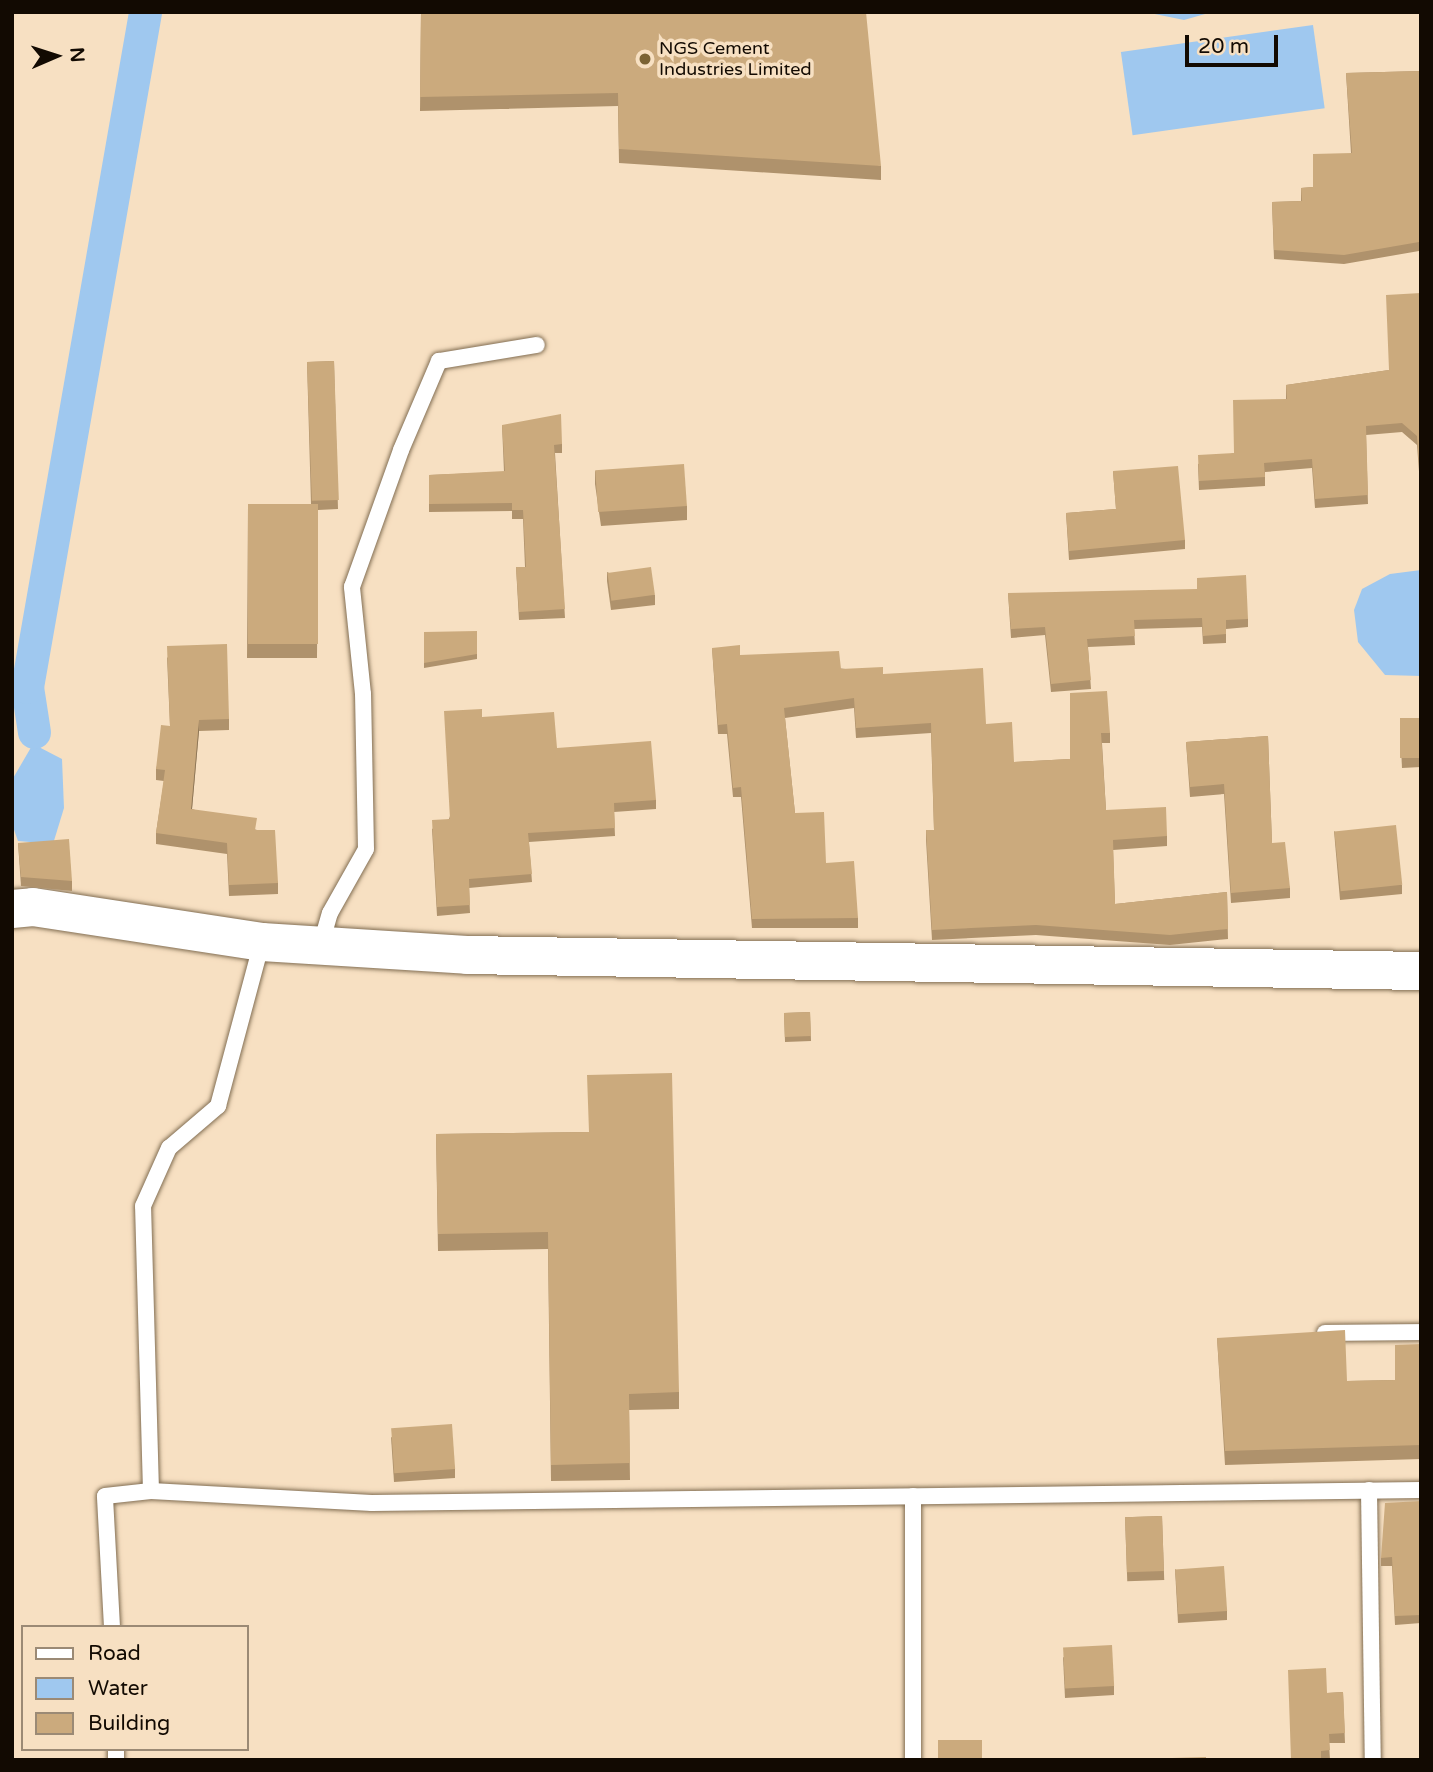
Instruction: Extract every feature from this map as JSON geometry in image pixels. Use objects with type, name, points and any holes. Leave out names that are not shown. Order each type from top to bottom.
[{"type":"street","points":[[12,909],[33,907],[262,942],[467,955],[1421,971]]},
{"type":"lane","points":[[321,944],[330,913],[366,849],[363,694],[352,587],[401,450],[439,361],[537,345]]},
{"type":"lane","points":[[151,1491],[144,1206],[169,1148],[218,1106],[262,942]]},
{"type":"lane","points":[[1302,1334],[1421,1332]]},
{"type":"lane","points":[[1369,1490],[1373,1760]]},
{"type":"lane","points":[[112,1625],[105,1496],[151,1491],[372,1503],[1421,1490]]},
{"type":"lane","points":[[913,1496],[914,1760]]},
{"type":"water","points":[[1145,12],[1212,12],[1184,20]]},
{"type":"water","points":[[1313,25],[1325,108],[1133,135],[1121,52]]},
{"type":"water","points":[[1421,570],[1421,676],[1385,675],[1358,642],[1354,610],[1362,589],[1390,574]]},
{"type":"water","points":[[33,744],[62,759],[64,808],[53,844],[18,841],[12,824],[12,780]]},
{"type":"building","name":"NGS Cement Industries Limited","points":[[421,12],[866,12],[881,166],[619,149],[618,93],[420,97]]},
{"type":"building","points":[[1421,71],[1421,274],[1419,242],[1344,255],[1274,250],[1272,202],[1302,201],[1301,188],[1313,187],[1313,154],[1352,153],[1346,73]]},
{"type":"building","points":[[1421,293],[1421,489],[1417,436],[1402,423],[1366,426],[1368,495],[1315,499],[1312,459],[1264,463],[1265,477],[1199,481],[1198,455],[1234,453],[1233,400],[1287,399],[1286,385],[1389,370],[1386,295]]},
{"type":"building","points":[[334,361],[339,500],[312,501],[307,362]]},
{"type":"building","points":[[561,414],[562,444],[554,445],[565,609],[519,612],[516,567],[526,567],[523,510],[512,510],[512,503],[429,504],[429,475],[505,471],[502,425]]},
{"type":"building","points":[[684,464],[687,506],[598,512],[595,470]]},
{"type":"building","points":[[1178,466],[1185,540],[1069,551],[1066,513],[1116,509],[1113,471]]},
{"type":"building","points":[[248,504],[318,504],[318,644],[248,644]]},
{"type":"building","points":[[651,567],[655,595],[611,601],[607,573]]},
{"type":"building","points":[[1246,575],[1248,619],[1226,620],[1226,634],[1203,636],[1202,618],[1134,620],[1135,636],[1087,639],[1091,680],[1051,684],[1045,627],[1011,629],[1008,593],[1197,589],[1197,578]]},
{"type":"building","points":[[477,631],[477,654],[424,663],[424,632]]},
{"type":"building","points":[[227,644],[229,719],[199,720],[191,809],[257,818],[255,830],[275,830],[278,883],[229,885],[227,843],[156,833],[165,770],[156,769],[161,725],[170,726],[167,646]]},
{"type":"building","points":[[740,645],[740,655],[839,651],[841,669],[883,667],[883,674],[983,668],[986,724],[1012,722],[1014,762],[1070,759],[1070,693],[1107,691],[1110,733],[1101,733],[1106,810],[1166,807],[1167,836],[1113,840],[1115,904],[1227,892],[1228,929],[1170,935],[1036,925],[932,930],[926,830],[934,830],[931,723],[856,728],[854,698],[784,708],[795,813],[824,812],[826,863],[854,861],[858,918],[752,919],[741,787],[733,788],[727,724],[718,725],[712,648]]},
{"type":"building","points":[[482,709],[482,717],[554,712],[557,748],[651,741],[656,800],[614,803],[615,828],[528,833],[532,874],[469,879],[470,905],[437,907],[432,820],[450,819],[444,711]]},
{"type":"building","points":[[1400,718],[1421,718],[1421,758],[1400,758]]},
{"type":"building","points":[[1268,736],[1272,843],[1285,842],[1290,888],[1231,893],[1224,784],[1190,787],[1186,742]]},
{"type":"building","points":[[1396,825],[1402,885],[1341,891],[1334,831]]},
{"type":"building","points":[[69,839],[72,881],[21,877],[18,843]]},
{"type":"building","points":[[810,1012],[811,1036],[785,1037],[784,1013]]},
{"type":"building","points":[[672,1073],[679,1392],[629,1394],[630,1463],[551,1465],[548,1232],[438,1234],[436,1134],[589,1132],[587,1075]]},
{"type":"building","points":[[1345,1330],[1347,1381],[1395,1380],[1395,1345],[1421,1344],[1421,1445],[1225,1451],[1217,1338]]},
{"type":"building","points":[[452,1424],[455,1469],[394,1473],[391,1428]]},
{"type":"building","points":[[1421,1501],[1421,1615],[1395,1616],[1392,1557],[1381,1558],[1385,1503]]},
{"type":"building","points":[[1162,1516],[1164,1571],[1127,1572],[1125,1517]]},
{"type":"building","points":[[1224,1566],[1227,1611],[1178,1614],[1175,1569]]},
{"type":"building","points":[[1112,1645],[1114,1686],[1065,1689],[1063,1648]]},
{"type":"building","points":[[1326,1668],[1327,1693],[1343,1692],[1345,1733],[1329,1734],[1330,1750],[1321,1751],[1321,1760],[1291,1760],[1288,1670]]},
{"type":"building","points":[[938,1740],[982,1740],[982,1760],[938,1760]]},
{"type":"building","points":[[1206,1757],[1206,1760],[1172,1760],[1172,1758]]},
{"type":"waterway","points":[[34,732],[27,687],[145,12]]},
{"type":"place","name":"NGS Cement Industries Limited","points":[[645,59]]}]
